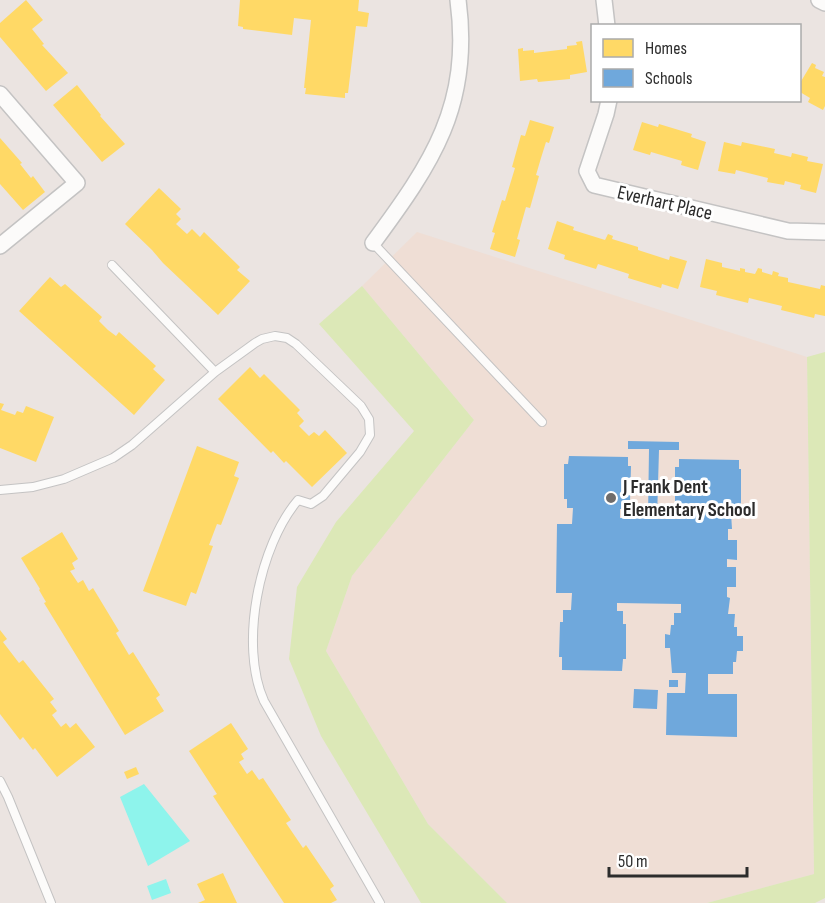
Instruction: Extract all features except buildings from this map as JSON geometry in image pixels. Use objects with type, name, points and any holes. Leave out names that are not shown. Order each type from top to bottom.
[{"type":"street","points":[[604,0],[607,24]]},
{"type":"street","points":[[819,0],[825,3]]},
{"type":"street","points":[[373,243],[420,177],[448,121],[459,80],[462,1]]},
{"type":"street","points":[[0,94],[77,183],[0,246]]},
{"type":"street","name":"Everhart Place","points":[[609,102],[587,171],[594,185],[788,231],[825,232]]},
{"type":"lane","points":[[373,243],[542,422]]},
{"type":"lane","points":[[112,265],[215,372]]},
{"type":"lane","points":[[0,490],[33,487],[64,479],[113,458],[215,372],[262,339],[275,336],[287,338],[296,344],[361,406],[369,419],[370,435],[360,452],[323,496],[310,504],[298,500],[276,533],[263,571],[253,632],[258,686],[264,701],[380,903]]},
{"type":"lane","points":[[0,781],[51,903]]},
{"type":"shaded area","name":"J Frank Dent Elementary School","points":[[417,232],[807,357],[814,874],[707,903],[507,903],[428,824],[326,651],[352,576],[474,420],[362,286]]},
{"type":"green space","points":[[362,286],[474,420],[352,576],[326,651],[428,824],[507,903],[421,903],[321,736],[289,659],[297,587],[336,522],[414,431],[319,324]]},
{"type":"green space","points":[[825,352],[825,898],[815,903],[707,903],[814,874],[807,357]]},
{"type":"water","points":[[144,784],[190,841],[148,866],[120,797]]},
{"type":"water","points":[[166,879],[171,893],[152,900],[147,886]]},
{"type":"place","name":"J Frank Dent Elementary School","points":[[611,498]]}]
